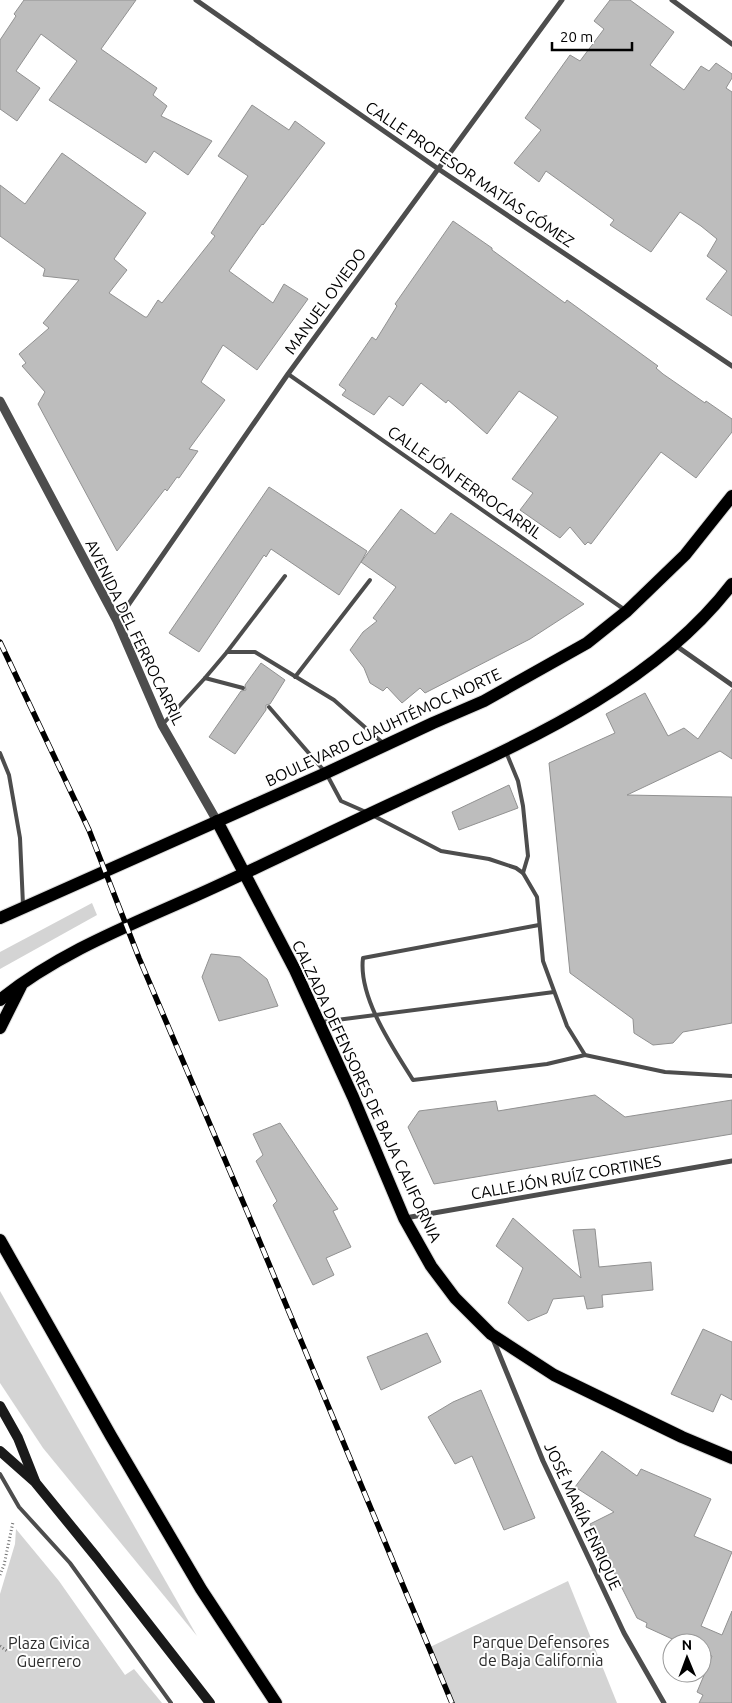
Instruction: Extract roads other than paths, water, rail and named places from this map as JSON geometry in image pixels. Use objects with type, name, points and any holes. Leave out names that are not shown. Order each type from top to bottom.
[{"type":"main road","name":"BOULEVARD CUAUHTÉMOC NORTE","points":[[0,918],[484,701],[587,643],[627,611],[685,555],[732,496]]},
{"type":"main road","points":[[0,1000],[23,982],[77,950],[245,874],[554,726],[612,690],[675,645],[732,584]]},
{"type":"main road","name":"CALZADA DEFENSORES DE BAJA CALIFORNIA","points":[[217,821],[295,970],[404,1218],[431,1266],[455,1298],[491,1334],[554,1374],[682,1437],[732,1458]]},
{"type":"main road","points":[[0,1028],[23,982]]},
{"type":"main road","points":[[0,1240],[111,1436],[196,1580],[276,1703]]},
{"type":"main road","points":[[0,1406],[18,1438],[36,1482]]},
{"type":"main road","points":[[0,1451],[36,1482],[210,1703]]},
{"type":"street","name":"CALLE PROFESOR MATÍAS GÓMEZ","points":[[196,0],[437,168],[732,366]]},
{"type":"street","name":"MANUEL OVIEDO","points":[[117,621],[288,374],[437,168],[562,0]]},
{"type":"street","points":[[672,0],[732,44]]},
{"type":"street","name":"AVENIDA DEL FERROCARRIL","points":[[0,401],[117,621],[162,725],[217,821]]},
{"type":"street","points":[[675,645],[732,686]]},
{"type":"street","name":"CALLEJÓN RUÍZ CORTINES","points":[[404,1218],[732,1161]]},
{"type":"street","name":"JOSÉ MARÍA ENRIQUE","points":[[491,1334],[543,1461],[624,1633],[664,1703]]},
{"type":"lane","name":"CALLEJÓN FERROCARRIL","points":[[288,374],[627,611]]},
{"type":"lane","points":[[162,725],[227,652],[285,576]]},
{"type":"lane","points":[[295,677],[370,580]]},
{"type":"lane","points":[[227,652],[255,652],[334,700],[386,745]]},
{"type":"lane","points":[[204,678],[243,688]]},
{"type":"lane","points":[[269,707],[326,773],[341,801],[441,851],[489,858],[516,868],[523,873],[537,896],[543,961],[567,1026],[585,1055]]},
{"type":"lane","points":[[505,750],[518,781],[523,806],[528,856],[523,873]]},
{"type":"lane","points":[[0,753],[10,775],[20,838],[23,907]]},
{"type":"lane","points":[[540,925],[363,958],[361,972],[374,1014],[413,1080],[547,1064],[585,1055],[665,1072],[732,1076]]},
{"type":"lane","points":[[319,1022],[554,992]]},
{"type":"lane","points":[[0,1474],[19,1507],[70,1563],[171,1703]]},
{"type":"railway","points":[[0,642],[89,830],[139,958],[452,1703]]},
{"type":"park label","name":"Parque Defensores de Baja California","points":[[541,1651]]},
{"type":"park label","name":"Plaza Civica Guerrero","points":[[49,1652]]}]
